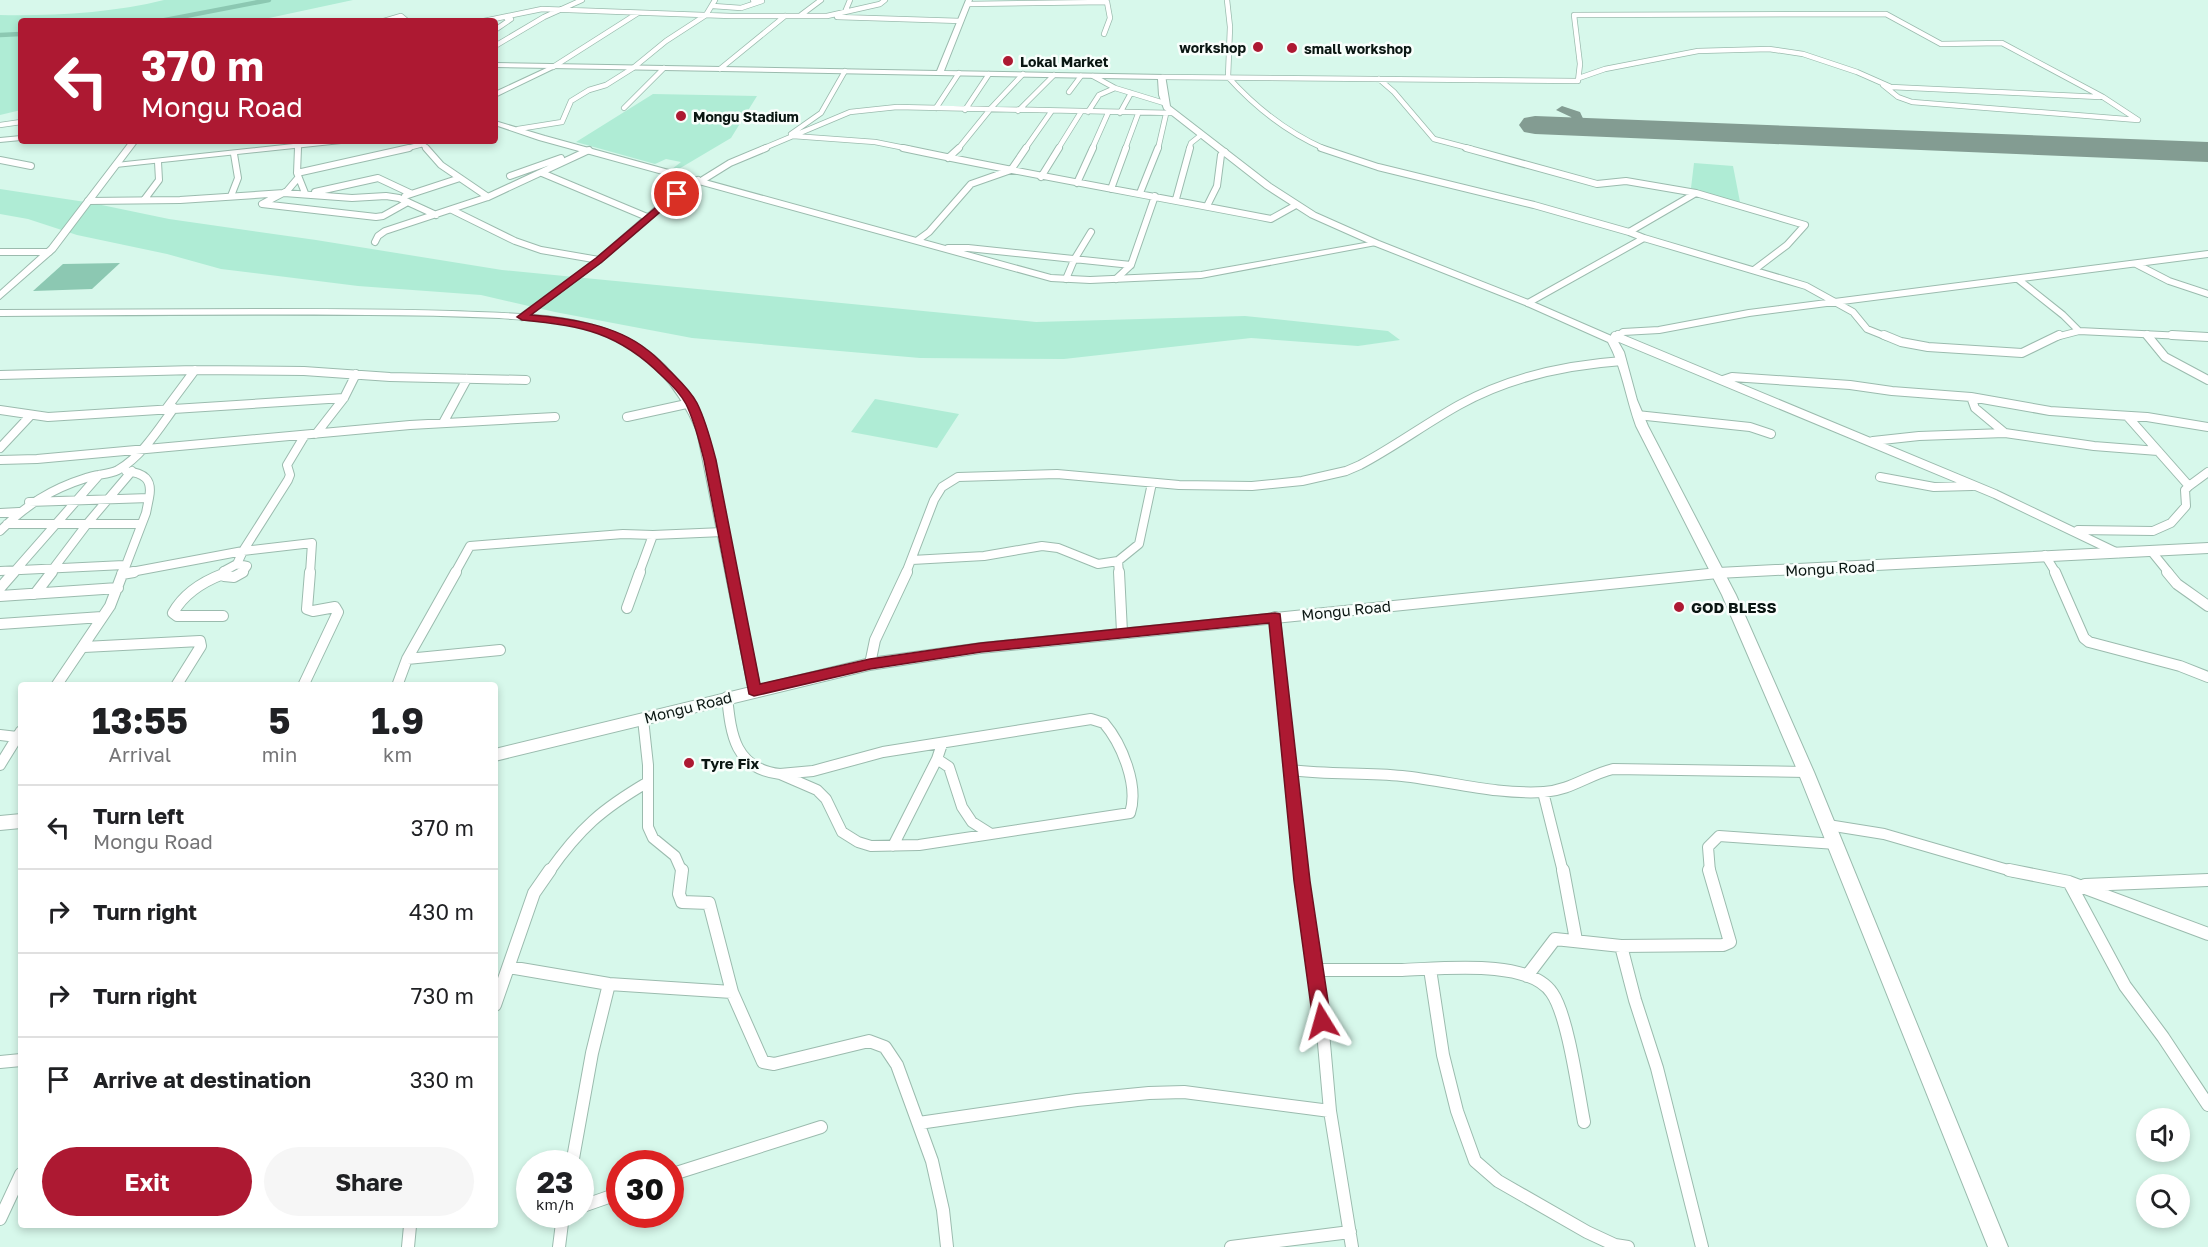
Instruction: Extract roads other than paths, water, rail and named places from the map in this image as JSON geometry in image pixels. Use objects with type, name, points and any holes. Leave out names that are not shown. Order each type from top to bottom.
[{"type":"main road","points":[[940,72],[968,2]]},
{"type":"main road","points":[[498,65],[1162,77],[1164,103],[1170,113],[1296,205],[1376,243],[1614,338],[1637,415],[1718,573],[1806,772],[1998,1247]]},
{"type":"main road","points":[[0,140],[18,138]]},
{"type":"main road","points":[[0,296],[49,252],[132,144]]},
{"type":"main road","name":"Mongu Road","points":[[498,754],[870,664],[981,648],[1718,573],[2208,548]]},
{"type":"main road","points":[[0,823],[18,820]]},
{"type":"street","points":[[498,44],[559,10],[582,0]]},
{"type":"street","points":[[518,129],[562,122],[571,100],[589,90],[606,85],[633,68],[652,50],[706,15],[715,0]]},
{"type":"street","points":[[753,0],[764,1]]},
{"type":"street","points":[[801,15],[821,0]]},
{"type":"street","points":[[845,12],[850,0]]},
{"type":"street","points":[[827,16],[880,4],[885,0]]},
{"type":"street","points":[[1227,0],[1230,27],[1228,77]]},
{"type":"street","points":[[713,6],[744,8],[764,1]]},
{"type":"street","points":[[968,2],[1107,1],[1110,7],[1110,21],[1104,34]]},
{"type":"street","points":[[495,18],[533,10],[559,10],[961,21]]},
{"type":"street","points":[[498,94],[553,67],[638,13]]},
{"type":"street","points":[[1162,77],[1578,81],[1579,78],[1605,69],[1698,51],[1756,49],[1803,54],[1857,72],[1883,85],[1898,97],[1912,102],[2138,120],[2103,97],[2002,43],[1941,44],[1886,14],[1574,15],[1580,64],[1579,78]]},
{"type":"street","points":[[720,69],[786,16]]},
{"type":"street","points":[[498,28],[512,20],[499,17]]},
{"type":"street","points":[[498,38],[503,42]]},
{"type":"street","points":[[624,108],[664,68]]},
{"type":"street","points":[[793,136],[792,132],[821,113],[845,71]]},
{"type":"street","points":[[936,108],[959,73]]},
{"type":"street","points":[[965,110],[989,74]]},
{"type":"street","points":[[948,159],[965,143],[988,111],[1023,74]]},
{"type":"street","points":[[1018,111],[1054,75]]},
{"type":"street","points":[[1069,92],[1081,76]]},
{"type":"street","points":[[1093,76],[1115,88],[1164,103]]},
{"type":"street","points":[[1228,77],[1254,106],[1320,149],[1344,159],[1594,220],[1644,238],[1806,286],[1840,303],[1853,312],[1867,328],[1889,339],[1928,347],[2022,353],[2064,333],[2079,331],[2208,337]]},
{"type":"street","points":[[1379,79],[1399,97],[1424,130],[1434,139],[1598,184],[1626,181],[1696,193],[1805,225],[1787,245],[1754,270]]},
{"type":"street","points":[[1883,85],[1970,92],[2103,97]]},
{"type":"street","points":[[1041,177],[1084,112],[1099,95],[1115,88]]},
{"type":"street","points":[[1120,114],[1131,93]]},
{"type":"street","points":[[522,317],[599,260],[647,217],[700,180],[730,163],[857,110],[897,107],[1120,114],[1170,113],[1155,160],[1140,193]]},
{"type":"street","points":[[918,240],[929,232],[971,184],[1011,170],[1051,112]]},
{"type":"street","points":[[1077,183],[1108,113]]},
{"type":"street","points":[[1111,189],[1138,114]]},
{"type":"street","points":[[0,125],[18,122]]},
{"type":"street","points":[[498,124],[542,138],[1036,274],[1066,279],[1116,279],[1223,272],[1376,243]]},
{"type":"street","points":[[1176,200],[1191,143],[1201,135]]},
{"type":"street","points":[[793,136],[875,142],[948,159],[1155,195],[1271,219],[1296,205]]},
{"type":"street","points":[[116,165],[320,144]]},
{"type":"street","points":[[408,202],[383,216],[376,217],[262,204],[284,193],[298,176],[402,150],[416,144]]},
{"type":"street","points":[[423,144],[441,165],[472,188],[489,197]]},
{"type":"street","points":[[298,147],[298,176],[308,194]]},
{"type":"street","points":[[375,242],[378,236],[386,231],[489,197],[589,150]]},
{"type":"street","points":[[1207,206],[1217,186],[1221,155],[1225,152]]},
{"type":"street","points":[[231,196],[238,178],[234,154]]},
{"type":"street","points":[[510,176],[556,160],[578,156]]},
{"type":"street","points":[[0,160],[31,166]]},
{"type":"street","points":[[144,200],[159,180],[159,162]]},
{"type":"street","points":[[542,173],[647,217]]},
{"type":"street","points":[[308,194],[378,178],[410,193]]},
{"type":"street","points":[[399,198],[460,178]]},
{"type":"street","points":[[386,196],[400,190]]},
{"type":"street","points":[[88,201],[180,201],[284,193],[352,198],[386,196],[399,198],[436,215]]},
{"type":"street","points":[[1629,232],[1696,193]]},
{"type":"street","points":[[1116,279],[1131,265],[1155,195]]},
{"type":"street","points":[[452,210],[515,241],[541,249],[599,260]]},
{"type":"street","points":[[1066,279],[1074,260],[1091,232]]},
{"type":"street","points":[[1528,303],[1644,238]]},
{"type":"street","points":[[948,248],[968,248],[1131,265]]},
{"type":"street","points":[[0,252],[49,252]]},
{"type":"street","points":[[1614,338],[1623,332],[1659,330],[1749,313],[2208,254]]},
{"type":"street","points":[[2134,263],[2169,282],[2208,294]]},
{"type":"street","points":[[2019,280],[2063,315],[2079,331]]},
{"type":"street","points":[[0,313],[437,312],[561,320],[616,336],[641,350],[682,388],[702,430],[710,460],[754,691]]},
{"type":"street","points":[[2147,335],[2156,351],[2166,359],[2208,380]]},
{"type":"street","points":[[1614,338],[1723,380],[1980,487],[2118,553]]},
{"type":"street","points":[[870,664],[875,640],[912,560],[942,487],[958,477],[1057,474],[1152,483],[1220,486],[1281,484],[1346,471],[1375,457],[1493,388],[1532,375],[1594,363],[1622,361]]},
{"type":"street","points":[[118,471],[144,449],[195,370]]},
{"type":"street","points":[[0,375],[304,370],[399,378],[526,380]]},
{"type":"street","points":[[316,434],[344,398],[356,374]]},
{"type":"street","points":[[1723,380],[1732,377],[1830,383],[1892,391],[1971,397],[2050,411],[2157,418],[2208,427]]},
{"type":"street","points":[[443,423],[467,379]]},
{"type":"street","points":[[1971,397],[1975,408],[2005,433]]},
{"type":"street","points":[[0,410],[48,417],[344,398]]},
{"type":"street","points":[[627,417],[691,403]]},
{"type":"street","points":[[1637,415],[1750,427],[1771,434]]},
{"type":"street","points":[[0,448],[30,416]]},
{"type":"street","points":[[0,460],[38,459],[443,423],[555,417]]},
{"type":"street","points":[[2128,417],[2189,486]]},
{"type":"street","points":[[1870,441],[1919,436],[2005,433],[2094,446],[2158,451]]},
{"type":"street","points":[[223,616],[177,616],[173,613],[181,601],[200,585],[223,574],[231,577],[244,571],[247,566],[245,564],[237,564],[288,480],[290,475],[287,465],[305,435]]},
{"type":"street","points":[[35,594],[87,524],[132,471]]},
{"type":"street","points":[[0,531],[29,502],[46,492],[101,473],[132,471],[150,479],[152,488],[146,513],[123,569],[118,588],[84,647],[59,682]]},
{"type":"street","points":[[2074,530],[2134,532],[2163,528],[2186,506],[2185,490],[2208,472]]},
{"type":"street","points":[[0,588],[101,473]]},
{"type":"street","points":[[1880,477],[1934,487],[1980,487]]},
{"type":"street","points":[[912,560],[971,557],[1042,546],[1057,548],[1084,562],[1118,561],[1139,544],[1152,483]]},
{"type":"street","points":[[29,502],[149,498]]},
{"type":"street","points":[[0,513],[19,512]]},
{"type":"street","points":[[7,524],[141,524]]},
{"type":"street","points":[[398,682],[407,659],[470,546],[612,534],[723,532]]},
{"type":"street","points":[[627,608],[653,535]]},
{"type":"street","points":[[0,571],[56,568],[123,569],[307,542],[314,546],[307,609],[313,611],[335,608],[338,612],[305,682]]},
{"type":"street","points":[[2152,552],[2177,584],[2208,606]]},
{"type":"street","points":[[2045,555],[2058,577],[2084,638],[2089,642],[2180,666],[2208,677]]},
{"type":"street","points":[[1118,561],[1122,632]]},
{"type":"street","points":[[0,596],[118,588]]},
{"type":"street","points":[[0,624],[102,617]]},
{"type":"street","points":[[1275,618],[1302,881],[1315,970],[1330,1111],[1352,1247]]},
{"type":"street","points":[[84,647],[200,641],[201,646],[178,682]]},
{"type":"street","points":[[407,659],[500,650]]},
{"type":"street","points":[[727,698],[732,737],[738,749],[753,766],[813,788],[821,794],[837,827],[847,837],[860,843],[893,846],[991,834],[1130,813],[1133,804],[1130,782],[1114,736],[1106,724],[1091,719],[882,752],[804,773],[779,774]]},
{"type":"street","points":[[643,719],[648,782],[646,821],[650,833],[661,846],[670,850],[680,864],[679,897],[682,902],[709,903],[732,992],[763,1062],[774,1064],[869,1041],[885,1047],[897,1065],[932,1161],[943,1210],[947,1247]]},
{"type":"street","points":[[0,735],[18,734]]},
{"type":"street","points":[[0,765],[18,736]]},
{"type":"street","points":[[893,846],[937,759],[942,744]]},
{"type":"street","points":[[937,759],[949,768],[962,807],[972,822],[991,834]]},
{"type":"street","points":[[1292,770],[1323,774],[1390,775],[1463,787],[1543,792],[1572,787],[1597,773],[1613,770],[1806,772]]},
{"type":"street","points":[[498,997],[534,893],[572,839],[612,802],[648,782]]},
{"type":"street","points":[[1543,792],[1561,860],[1575,940]]},
{"type":"street","points":[[1828,825],[1884,834],[2024,874],[2074,884],[2208,934]]},
{"type":"street","points":[[1527,976],[1555,939],[1621,945],[1728,944],[1730,942],[1707,856],[1708,847],[1719,836],[1836,844]]},
{"type":"street","points":[[2074,884],[2208,879]]},
{"type":"street","points":[[2074,884],[2090,926],[2125,986],[2163,1037],[2208,1105]]},
{"type":"street","points":[[1621,945],[1635,1000],[1657,1068],[1702,1247]]},
{"type":"street","points":[[1315,970],[1430,969],[1471,966],[1497,969],[1542,982],[1553,992],[1560,1007],[1584,1122]]},
{"type":"street","points":[[509,967],[609,984],[732,992]]},
{"type":"street","points":[[1430,969],[1443,1055],[1457,1111],[1475,1161],[1498,1181],[1594,1235],[1615,1245],[1628,1247]]},
{"type":"street","points":[[575,1150],[592,1053],[609,984]]},
{"type":"street","points":[[0,1062],[18,1060]]},
{"type":"street","points":[[919,1124],[1077,1100],[1149,1093],[1184,1092],[1330,1111]]},
{"type":"street","points":[[684,1171],[821,1127]]},
{"type":"street","points":[[0,1219],[18,1180]]},
{"type":"street","points":[[408,1247],[410,1228]]},
{"type":"street","points":[[559,1247],[561,1228]]},
{"type":"street","points":[[1231,1247],[1350,1232]]},
{"type":"waterway","points":[[176,18],[269,0]]},
{"type":"waterway","points":[[0,35],[18,34]]},
{"type":"place","name":"workshop","points":[[1258,47]]},
{"type":"place","name":"small workshop","points":[[1292,48]]},
{"type":"place","name":"Lokal Market","points":[[1008,61]]},
{"type":"place","name":"Mongu Stadium","points":[[681,116]]},
{"type":"place","name":"GOD BLESS","points":[[1679,607]]},
{"type":"place","name":"Tyre Fix","points":[[689,763]]}]
